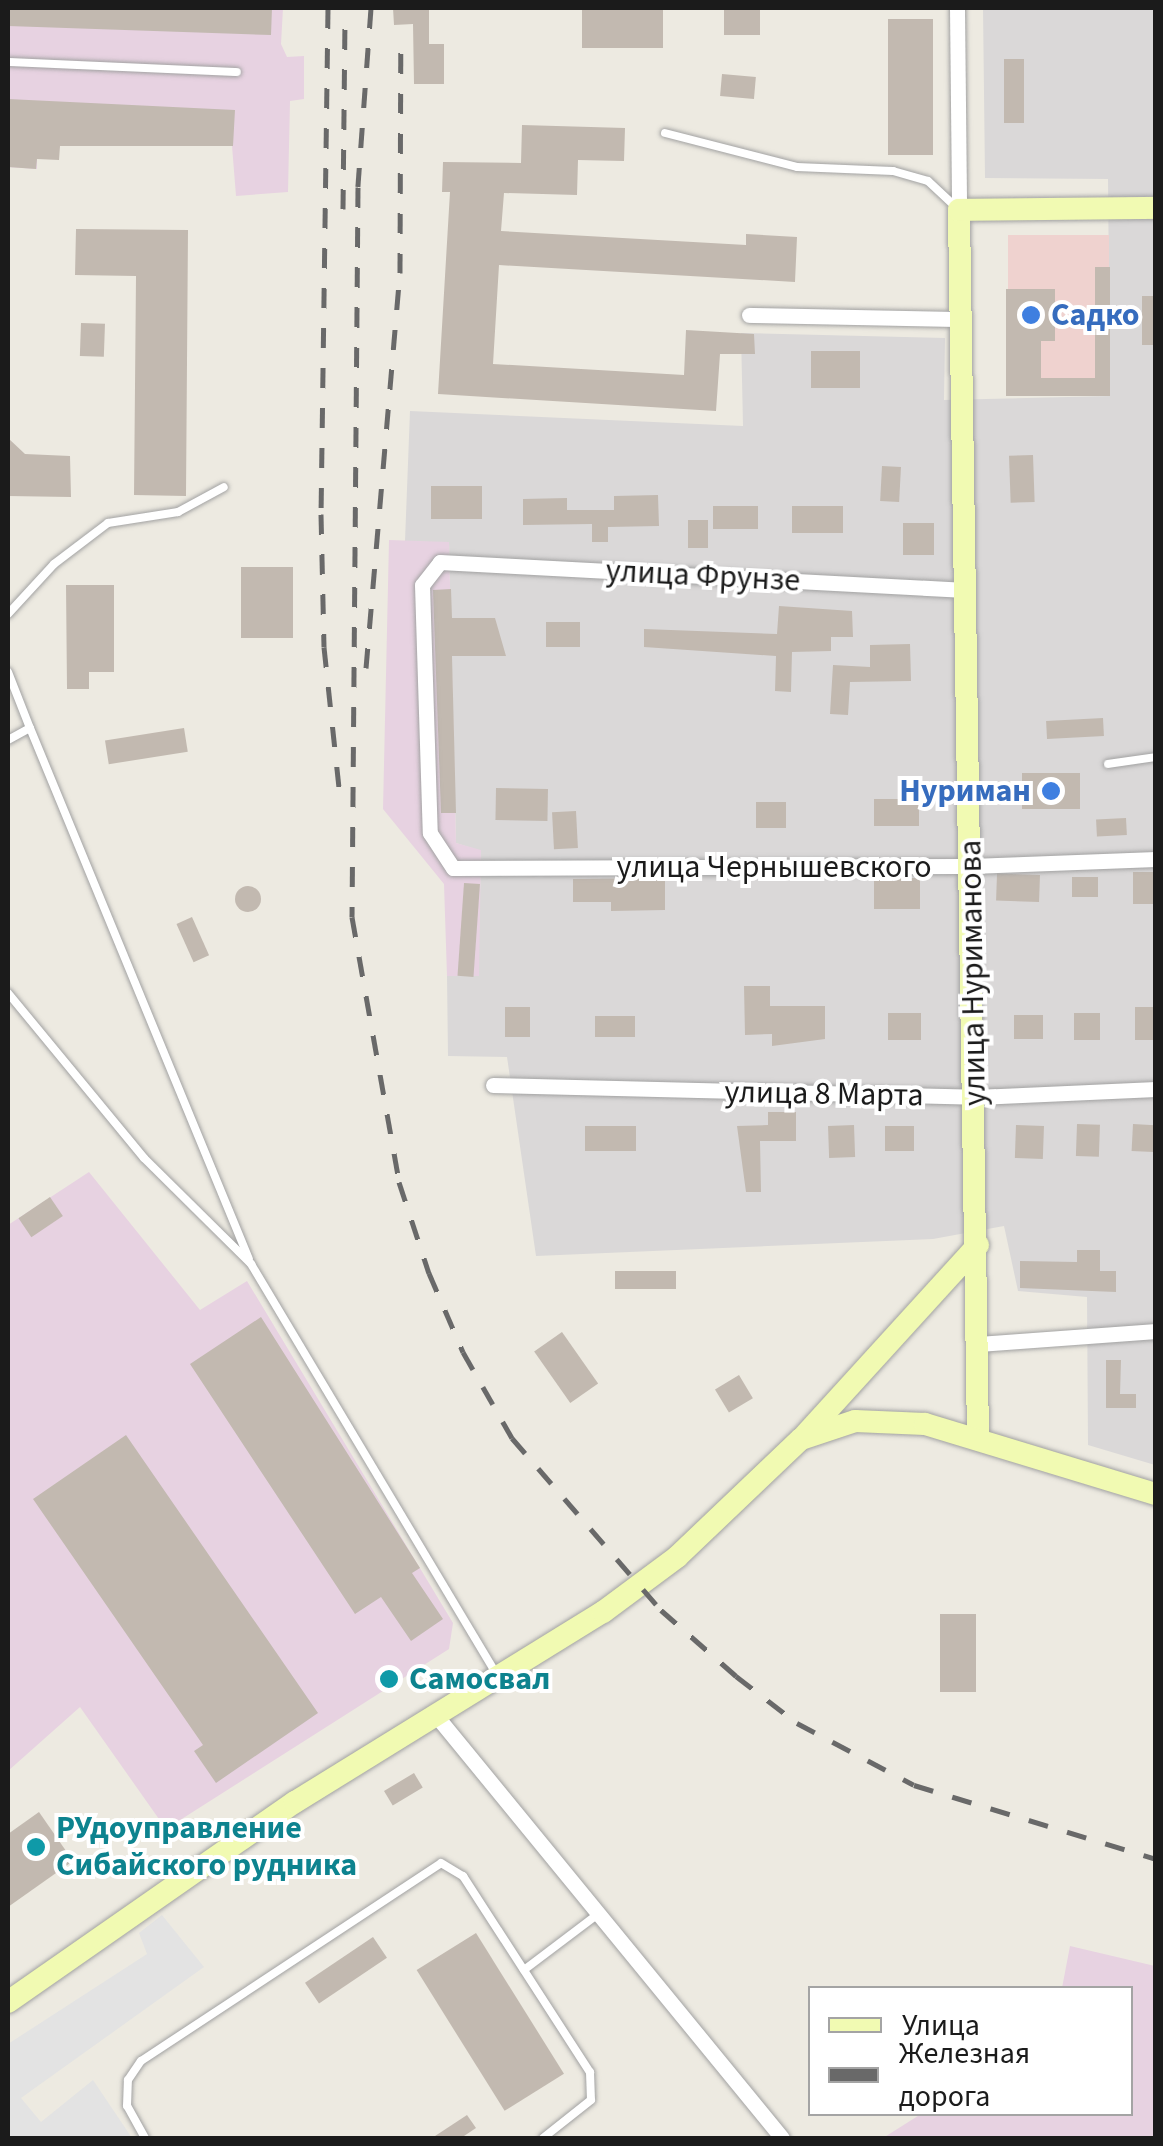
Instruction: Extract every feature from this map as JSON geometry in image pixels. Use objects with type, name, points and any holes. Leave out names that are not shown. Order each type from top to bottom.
[{"type":"main road","points":[[959,210],[1156,208]]},
{"type":"main road","name":"улица Нуриманова","points":[[959,210],[978,1437]]},
{"type":"main road","points":[[8,2002],[434,1713],[603,1612],[677,1556],[802,1438],[978,1246]]},
{"type":"main road","points":[[802,1438],[855,1421],[882,1421],[978,1437],[1156,1494]]},
{"type":"street","name":"улица Нуриманова","points":[[957,8],[959,210]]},
{"type":"street","points":[[749,315],[961,319]]},
{"type":"street","name":"улица Фрунзе","points":[[453,868],[430,833],[422,585],[440,562],[966,590]]},
{"type":"street","name":"улица Чернышевского","points":[[453,868],[971,866],[1156,859]]},
{"type":"street","name":"улица 8 Марта","points":[[493,1085],[975,1098],[1156,1089]]},
{"type":"street","points":[[979,1344],[1156,1330]]},
{"type":"street","points":[[434,1713],[782,2138]]},
{"type":"lane","points":[[8,62],[237,72]]},
{"type":"lane","points":[[665,133],[796,167],[893,171],[928,182],[959,210]]},
{"type":"lane","points":[[8,614],[54,564],[108,523],[178,512],[224,487]]},
{"type":"lane","points":[[8,672],[251,1264],[497,1676]]},
{"type":"lane","points":[[8,740],[30,728]]},
{"type":"lane","points":[[1108,764],[1156,757]]},
{"type":"lane","points":[[8,993],[144,1158],[251,1264]]},
{"type":"lane","points":[[145,2138],[126,2106],[128,2080],[140,2061],[430,1866],[453,1866],[462,1876],[594,2087],[581,2113],[543,2138]]},
{"type":"lane","points":[[524,1970],[598,1914]]},
{"type":"shaded area","points":[[8,8],[283,8],[281,44],[287,57],[304,56],[304,99],[290,101],[288,192],[236,196],[232,146],[60,146],[37,159],[37,169],[8,167]]},
{"type":"shaded area","points":[[983,8],[1155,8],[1155,1465],[1088,1445],[1087,1297],[1018,1291],[1004,1226],[933,1239],[536,1256],[507,1057],[448,1056],[447,976],[478,976],[481,851],[456,843],[449,543],[405,541],[410,411],[743,426],[741,333],[945,338],[944,400],[1110,396],[1108,179],[985,178]]},
{"type":"shaded area","points":[[1008,235],[1109,235],[1109,396],[1008,396]]},
{"type":"shaded area","points":[[389,540],[449,542],[456,843],[481,850],[479,976],[447,976],[444,884],[383,809]]},
{"type":"shaded area","points":[[89,1172],[200,1310],[247,1281],[453,1623],[449,1649],[166,1829],[80,1707],[8,1771],[8,1225]]},
{"type":"shaded area","points":[[162,1915],[204,1967],[21,2098],[41,2122],[93,2080],[132,2138],[8,2138],[8,2044],[147,1954],[139,1933]]},
{"type":"shaded area","points":[[1070,1946],[1155,1966],[1155,2138],[883,2138],[918,2116],[1133,2116],[1133,1986],[1062,1986]]},
{"type":"building","points":[[8,8],[272,8],[271,35],[8,26]]},
{"type":"building","points":[[393,8],[429,8],[429,44],[444,44],[444,84],[414,84],[413,24],[394,25]]},
{"type":"building","points":[[582,8],[663,8],[663,48],[582,48]]},
{"type":"building","points":[[724,8],[760,8],[760,35],[724,35]]},
{"type":"building","points":[[888,19],[933,19],[933,155],[888,155]]},
{"type":"building","points":[[1004,59],[1024,59],[1024,123],[1004,123]]},
{"type":"building","points":[[722,74],[756,77],[754,99],[720,96]]},
{"type":"building","points":[[8,99],[235,110],[233,146],[60,146],[59,160],[37,159],[36,169],[8,167]]},
{"type":"building","points":[[522,125],[625,128],[624,161],[578,160],[577,195],[504,193],[501,231],[746,245],[746,234],[797,237],[795,282],[499,265],[493,364],[684,375],[686,330],[754,334],[755,354],[720,354],[716,411],[438,394],[450,192],[442,192],[443,162],[521,163]]},
{"type":"building","points":[[76,229],[188,230],[186,496],[134,495],[136,276],[75,275]]},
{"type":"building","points":[[1095,267],[1110,267],[1110,396],[1006,396],[1006,289],[1055,289],[1055,341],[1041,341],[1041,378],[1095,378]]},
{"type":"building","points":[[1142,296],[1156,296],[1156,345],[1142,345]]},
{"type":"building","points":[[81,323],[105,324],[104,357],[80,356]]},
{"type":"building","points":[[811,351],[860,351],[860,388],[811,388]]},
{"type":"building","points":[[8,438],[25,454],[70,456],[71,497],[8,496]]},
{"type":"building","points":[[1033,455],[1035,502],[1011,503],[1009,456]]},
{"type":"building","points":[[882,466],[901,467],[899,502],[880,501]]},
{"type":"building","points":[[431,486],[482,486],[482,519],[431,519]]},
{"type":"building","points":[[658,495],[659,526],[608,527],[608,542],[592,542],[592,524],[523,525],[523,499],[567,498],[567,510],[614,510],[614,496]]},
{"type":"building","points":[[713,506],[758,506],[758,529],[713,529]]},
{"type":"building","points":[[792,506],[843,506],[843,533],[792,533]]},
{"type":"building","points":[[688,520],[708,520],[708,548],[688,548]]},
{"type":"building","points":[[903,523],[934,523],[934,555],[903,555]]},
{"type":"building","points":[[241,567],[293,567],[293,638],[241,638]]},
{"type":"building","points":[[66,585],[114,585],[114,672],[89,672],[89,689],[67,689]]},
{"type":"building","points":[[451,589],[452,618],[495,618],[506,656],[452,656],[456,813],[441,813],[433,590]]},
{"type":"building","points":[[779,606],[852,611],[853,637],[831,637],[831,651],[792,652],[791,692],[775,691],[776,656],[644,647],[644,629],[777,634]]},
{"type":"building","points":[[546,622],[580,622],[580,647],[546,647]]},
{"type":"building","points":[[910,644],[911,681],[850,682],[848,715],[830,714],[833,665],[870,667],[870,645]]},
{"type":"building","points":[[1103,718],[1104,736],[1047,739],[1046,721]]},
{"type":"building","points":[[184,728],[188,752],[109,764],[105,741]]},
{"type":"building","name":"Нуриман","points":[[1022,773],[1080,773],[1080,809],[1022,809]]},
{"type":"building","points":[[496,788],[548,789],[547,821],[495,820]]},
{"type":"building","points":[[874,799],[919,799],[919,826],[874,826]]},
{"type":"building","points":[[756,802],[786,802],[786,828],[756,828]]},
{"type":"building","points":[[576,811],[578,848],[554,849],[552,812]]},
{"type":"building","points":[[1126,818],[1127,835],[1097,837],[1096,820]]},
{"type":"building","points":[[1133,872],[1156,872],[1156,904],[1133,904]]},
{"type":"building","points":[[997,873],[1040,875],[1039,902],[996,900]]},
{"type":"building","points":[[1072,877],[1098,877],[1098,897],[1072,897]]},
{"type":"building","points":[[665,878],[665,910],[611,911],[611,902],[573,902],[573,879]]},
{"type":"building","points":[[874,878],[920,878],[920,909],[874,909]]},
{"type":"building","points":[[464,883],[480,884],[473,977],[458,976]]},
{"type":"building","points":[[248,886],[257,890],[261,899],[257,908],[248,912],[239,908],[235,899],[239,890]]},
{"type":"building","points":[[192,917],[209,955],[194,962],[176,924]]},
{"type":"building","points":[[744,986],[770,986],[770,1006],[825,1006],[825,1039],[772,1046],[772,1034],[745,1035]]},
{"type":"building","points":[[505,1007],[530,1007],[530,1037],[505,1037]]},
{"type":"building","points":[[1135,1007],[1156,1007],[1156,1040],[1135,1040]]},
{"type":"building","points":[[888,1013],[921,1013],[921,1040],[888,1040]]},
{"type":"building","points":[[1074,1013],[1100,1013],[1100,1040],[1074,1040]]},
{"type":"building","points":[[1014,1015],[1043,1015],[1043,1039],[1014,1039]]},
{"type":"building","points":[[595,1016],[635,1016],[635,1037],[595,1037]]},
{"type":"building","points":[[768,1112],[796,1112],[796,1141],[760,1141],[761,1192],[746,1192],[737,1126],[768,1125]]},
{"type":"building","points":[[1077,1124],[1100,1125],[1099,1157],[1076,1156]]},
{"type":"building","points":[[1133,1124],[1155,1125],[1154,1152],[1132,1151]]},
{"type":"building","points":[[854,1125],[855,1157],[829,1158],[828,1126]]},
{"type":"building","points":[[1016,1125],[1044,1126],[1043,1159],[1015,1158]]},
{"type":"building","points":[[585,1126],[636,1126],[636,1151],[585,1151]]},
{"type":"building","points":[[885,1126],[914,1126],[914,1151],[885,1151]]},
{"type":"building","points":[[50,1197],[63,1216],[31,1237],[18,1218]]},
{"type":"building","points":[[1077,1250],[1100,1250],[1100,1271],[1116,1271],[1116,1292],[1020,1288],[1020,1261],[1077,1262]]},
{"type":"building","points":[[615,1271],[676,1271],[676,1289],[615,1289]]},
{"type":"building","points":[[261,1317],[420,1568],[412,1573],[443,1619],[411,1641],[381,1597],[355,1614],[190,1364]]},
{"type":"building","points":[[562,1332],[598,1384],[570,1403],[534,1352]]},
{"type":"building","points":[[1106,1360],[1121,1360],[1120,1394],[1136,1394],[1136,1408],[1106,1408]]},
{"type":"building","points":[[739,1375],[753,1398],[729,1413],[715,1389]]},
{"type":"building","points":[[126,1435],[318,1713],[216,1783],[194,1751],[203,1745],[33,1499]]},
{"type":"building","points":[[940,1614],[976,1614],[976,1692],[940,1692]]},
{"type":"building","points":[[414,1773],[423,1788],[393,1806],[384,1791]]},
{"type":"building","name":"РУдоуправление Сибайского рудника","points":[[39,1812],[73,1861],[8,1907],[8,1834]]},
{"type":"building","points":[[476,1933],[564,2074],[505,2111],[417,1970]]},
{"type":"building","points":[[373,1937],[387,1958],[319,2004],[305,1983]]},
{"type":"building","points":[[467,2115],[476,2128],[461,2138],[432,2138]]},
{"type":"railway","points":[[328,8],[321,514],[324,647],[340,797]]},
{"type":"railway","points":[[343,209],[345,8]]},
{"type":"railway","points":[[371,8],[358,187],[352,917],[399,1182],[429,1273],[463,1352],[512,1438],[661,1610],[736,1676],[797,1723],[914,1785],[1156,1859]]},
{"type":"railway","points":[[366,668],[400,273],[401,43]]},
{"type":"place","name":"Садко","points":[[1031,315]]},
{"type":"place","name":"Нуриман","points":[[1051,791]]},
{"type":"place","name":"Самосвал","points":[[389,1679]]},
{"type":"place","name":"РУдоуправление Сибайского рудника","points":[[36,1847]]}]
